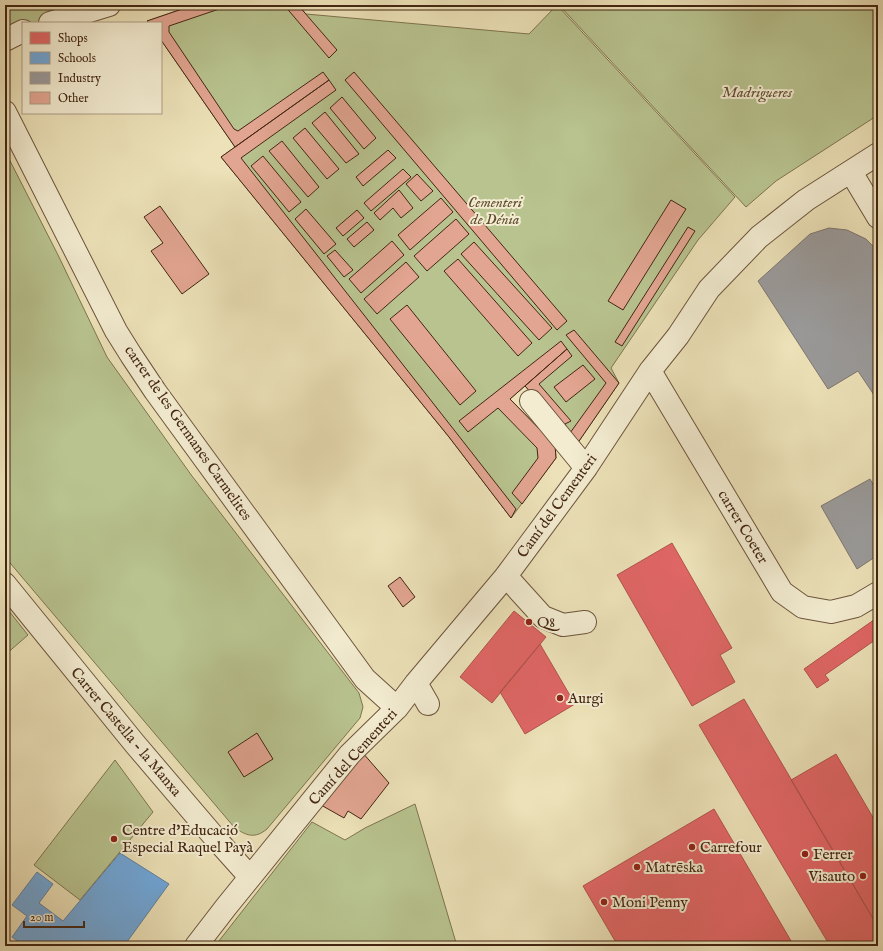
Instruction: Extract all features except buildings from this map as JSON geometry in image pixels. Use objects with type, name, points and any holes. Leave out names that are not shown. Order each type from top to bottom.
[{"type":"street","points":[[53,22],[109,5]]},
{"type":"street","points":[[5,40],[22,32]]},
{"type":"street","name":"carrer de les Germanes Carmelites","points":[[5,112],[116,331],[155,391],[365,679],[396,708]]},
{"type":"street","name":"Camí del Cementeri","points":[[196,946],[350,754],[396,708],[506,576],[586,468],[650,371],[678,336],[709,289],[759,237],[806,200],[878,154]]},
{"type":"street","points":[[851,172],[878,217]]},
{"type":"street","name":"carrer Coeter","points":[[650,371],[782,592],[803,607],[831,612],[856,606],[878,594]]},
{"type":"street","points":[[531,402],[586,468]]},
{"type":"street","points":[[506,576],[543,617],[563,625],[585,622]]},
{"type":"street","name":"Carrer Castella - la Manxa","points":[[5,584],[135,744],[250,877]]},
{"type":"street","points":[[416,683],[428,704]]},
{"type":"green space","points":[[5,5],[93,5],[39,22],[22,22],[22,24],[5,33]]},
{"type":"green space","name":"Cementeri de Dénia","points":[[194,5],[298,5],[306,14],[529,34],[557,5],[735,197],[698,240],[611,368],[619,383],[577,444],[525,386],[510,399],[555,445],[556,458],[511,518],[449,437],[221,157],[235,147],[162,41],[162,22],[147,21]]},
{"type":"green space","name":"Madrigueres","points":[[559,5],[878,5],[878,115],[776,181],[746,207]]},
{"type":"green space","points":[[5,151],[58,255],[107,357],[192,476],[359,693],[363,707],[360,718],[267,829],[258,834],[250,835],[243,833],[234,827],[5,557]]},
{"type":"green space","points":[[5,606],[28,635],[5,655]]},
{"type":"green space","points":[[115,760],[153,812],[80,900],[34,865]]},
{"type":"green space","points":[[415,804],[457,946],[215,946],[312,822],[345,840],[365,828]]},
{"type":"place","name":"Q8","points":[[529,622]]},
{"type":"place","name":"Aurgi","points":[[560,698]]},
{"type":"place","name":"Centre d'Educació Especial Raquel Payà","points":[[114,839]]},
{"type":"place","name":"Carrefour","points":[[692,847]]},
{"type":"place","name":"Ferrer","points":[[805,854]]},
{"type":"place","name":"Matrēska","points":[[637,867]]},
{"type":"place","name":"Visauto","points":[[863,876]]},
{"type":"place","name":"Moni Penny","points":[[604,902]]}]
